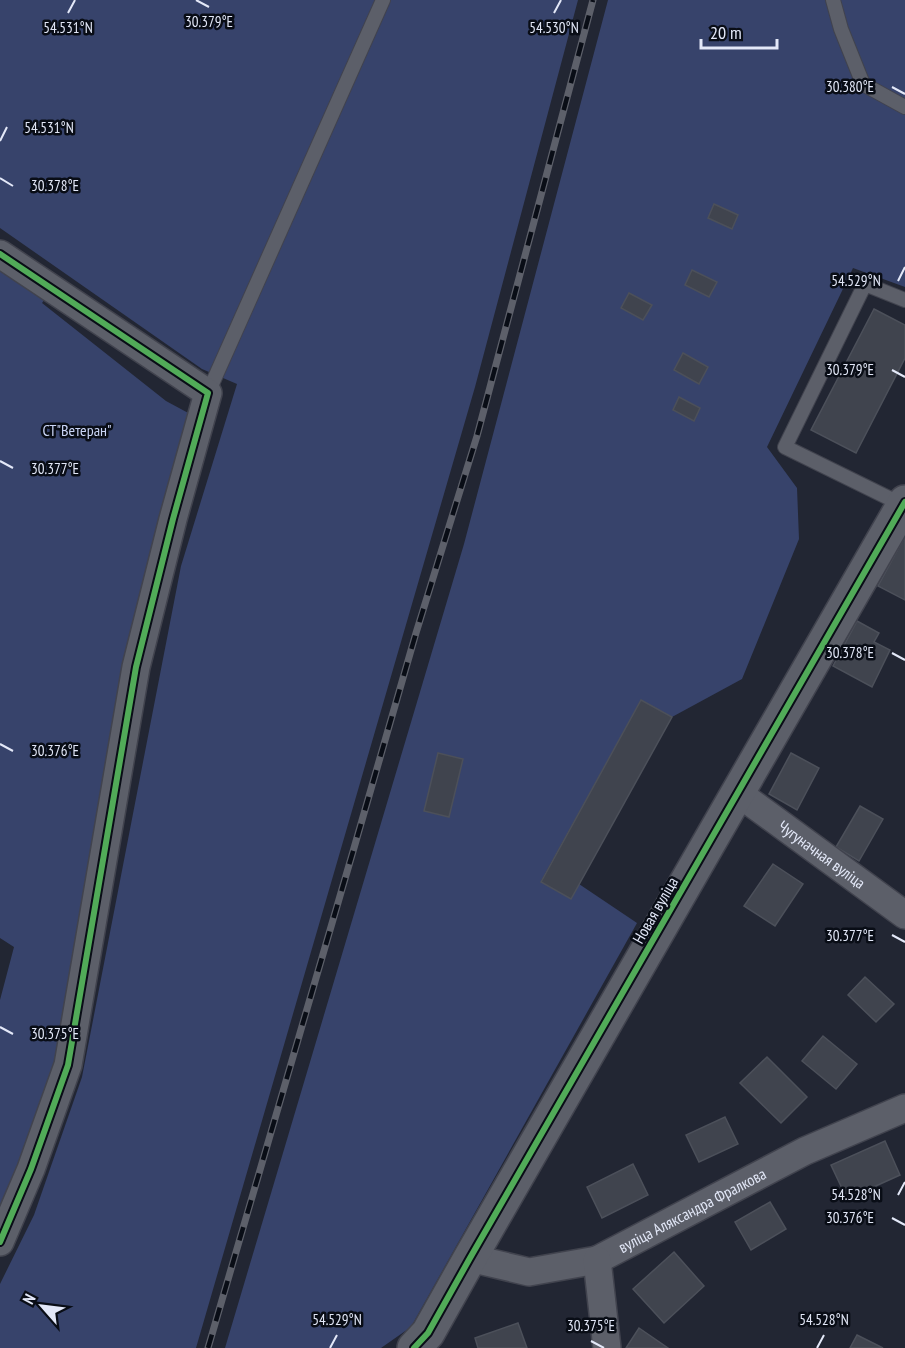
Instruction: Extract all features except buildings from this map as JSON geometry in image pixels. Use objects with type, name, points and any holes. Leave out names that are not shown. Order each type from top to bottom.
[{"type":"street","points":[[0,254],[208,393],[173,519],[136,667],[68,1065],[31,1169],[0,1242]]},
{"type":"street","name":"Новая вуліца","points":[[424,1343],[470,1258],[904,503]]},
{"type":"street","name":"Чугуначная вуліца","points":[[738,794],[905,915]]},
{"type":"street","name":"вуліца Аляксандра Фралкова","points":[[470,1258],[529,1272],[597,1260],[805,1151],[905,1108]]},
{"type":"street","points":[[597,1260],[607,1348]]},
{"type":"lane","points":[[208,393],[383,0]]},
{"type":"lane","points":[[833,0],[841,29],[863,84],[905,107]]},
{"type":"lane","points":[[904,503],[785,447],[865,284],[905,300]]},
{"type":"green space","points":[[0,0],[578,0],[475,387],[196,1348],[0,1348],[0,1284],[34,1215],[82,1077],[181,566],[237,384],[202,369],[0,228]]},
{"type":"green space","points":[[608,0],[905,0],[905,287],[853,268],[767,447],[797,488],[799,539],[742,679],[672,717],[641,700],[541,881],[571,898],[579,884],[637,923],[411,1327],[381,1348],[225,1348],[464,544]]},
{"type":"green space","name":"СТ\"Ветеран\"","points":[[0,269],[45,299],[42,303],[166,401],[192,415],[60,1058],[0,1210],[0,1000],[14,947],[0,938]]},
{"type":"railway","points":[[208,1348],[416,633],[477,436],[593,0]]},
{"type":"cycle path","points":[[0,254],[208,393],[173,519],[136,667],[68,1065],[31,1169],[0,1242]]},
{"type":"cycle path","points":[[414,1348],[428,1333],[905,502]]}]
